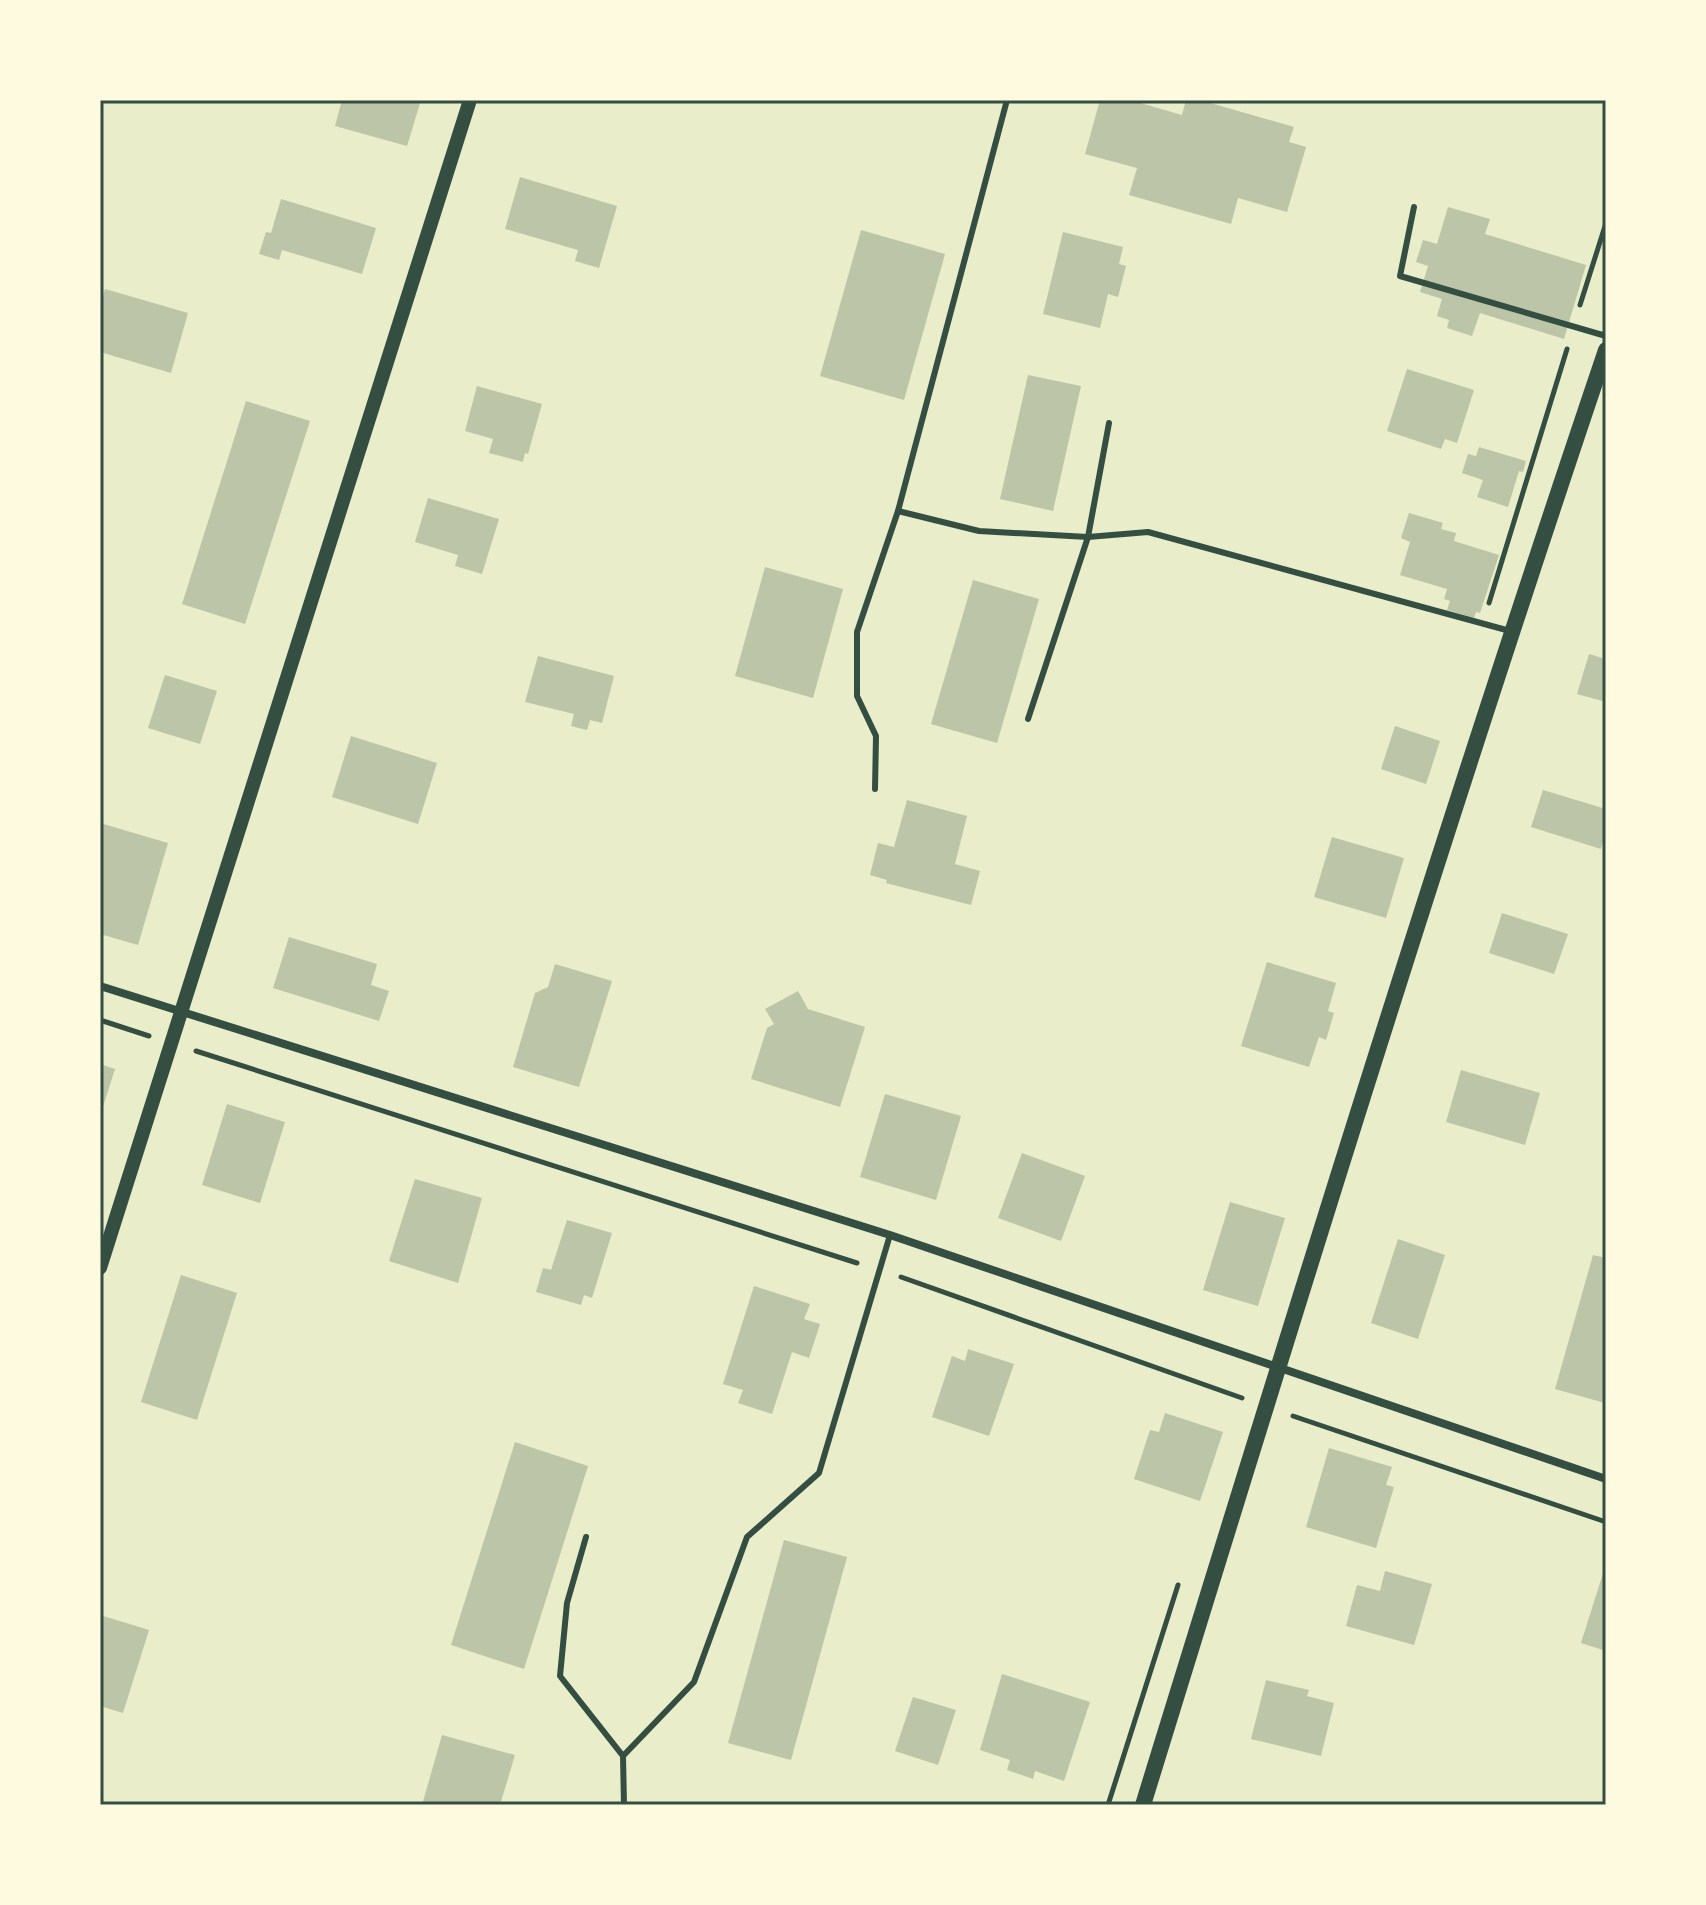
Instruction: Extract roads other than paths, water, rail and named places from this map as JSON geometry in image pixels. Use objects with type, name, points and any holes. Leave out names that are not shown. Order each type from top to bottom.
[{"type":"main road","points":[[1143,1805],[1511,631],[1606,350]]},
{"type":"street","points":[[100,1268],[470,100]]},
{"type":"street","points":[[100,986],[890,1235],[1606,1479]]},
{"type":"lane","points":[[875,789],[876,736],[857,696],[857,632],[898,511],[1007,100]]},
{"type":"lane","points":[[1414,207],[1400,276],[1606,336]]},
{"type":"lane","points":[[1028,719],[1088,537],[1109,423]]},
{"type":"lane","points":[[898,511],[979,531],[1088,537],[1148,532],[1511,631]]},
{"type":"lane","points":[[623,1756],[694,1682],[747,1537],[819,1473],[890,1235]]},
{"type":"lane","points":[[586,1537],[567,1603],[560,1676],[623,1756],[624,1805]]}]
